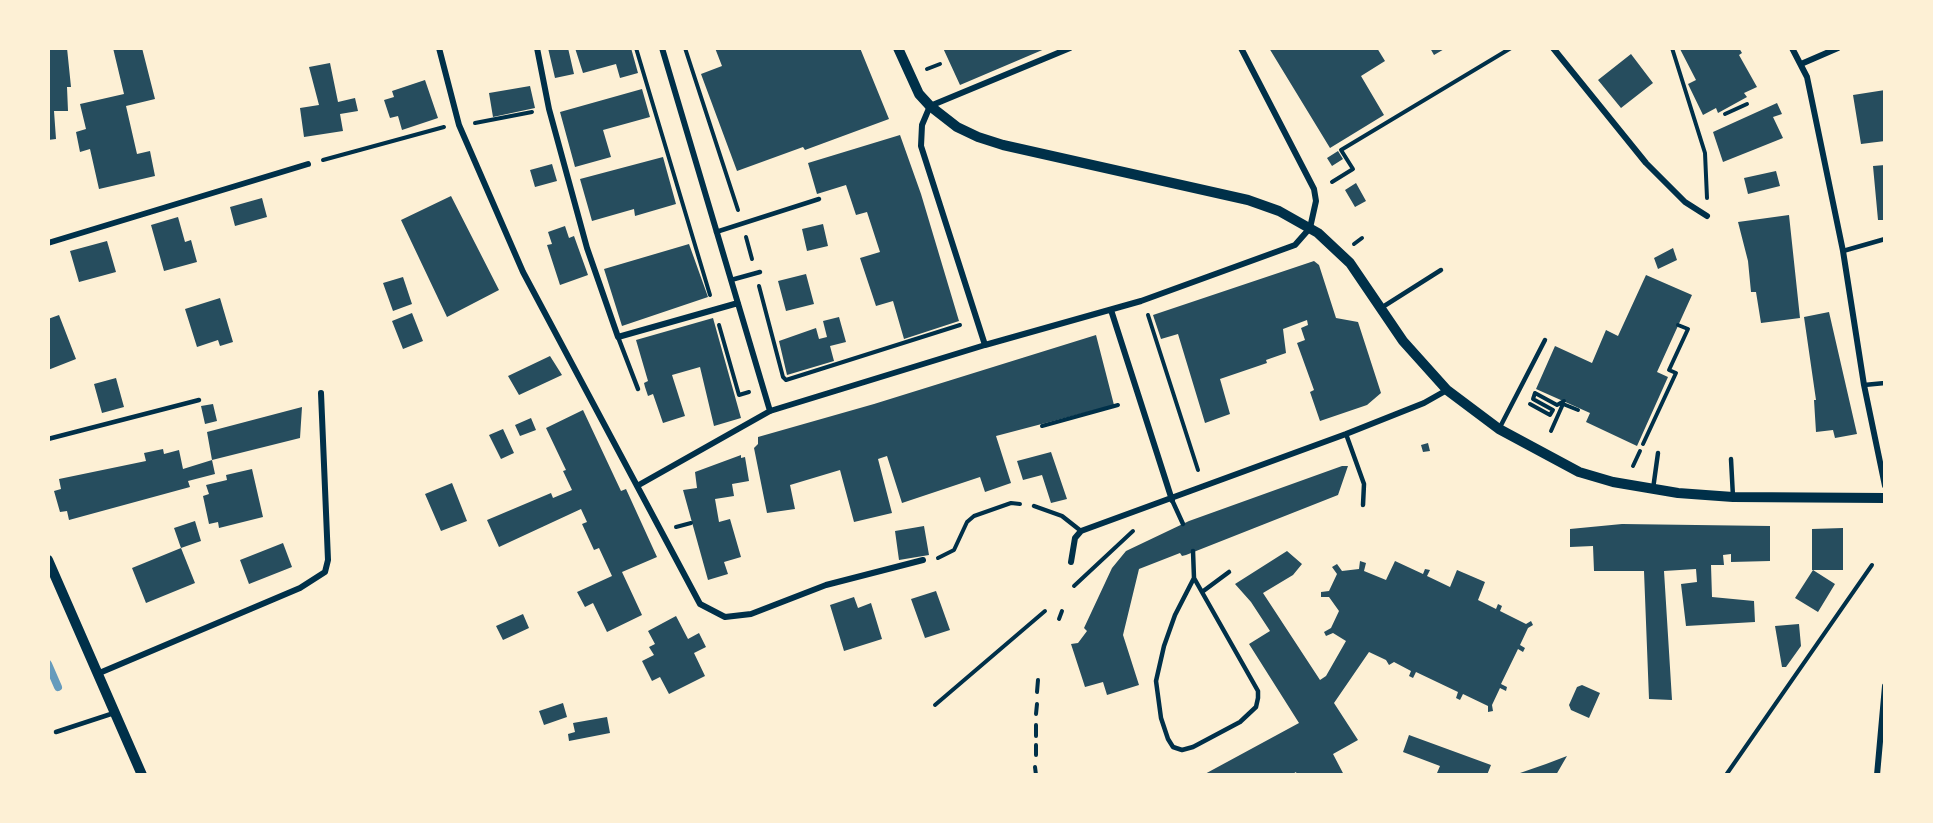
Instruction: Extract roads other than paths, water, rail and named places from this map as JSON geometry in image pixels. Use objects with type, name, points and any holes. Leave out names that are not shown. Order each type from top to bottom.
[{"type":"street","points":[[439,48],[459,125],[523,272],[700,604],[725,617],[751,614],[825,585],[923,560]]},
{"type":"street","points":[[537,48],[549,109],[588,248],[618,336],[738,303]]},
{"type":"street","points":[[662,48],[770,411]]},
{"type":"street","points":[[898,48],[919,94],[930,106],[957,127],[1003,146],[1248,200],[1279,211],[1310,228],[1341,253],[1403,341],[1447,390],[1499,429],[1579,472],[1653,490],[1732,497],[1885,498]]},
{"type":"street","points":[[985,345],[921,146],[922,125],[930,106],[1070,48]]},
{"type":"street","points":[[637,486],[770,411],[985,345],[1111,310],[1296,245],[1310,228],[1315,211],[1314,189],[1241,48]]},
{"type":"street","points":[[1553,48],[1646,163],[1684,202],[1707,216]]},
{"type":"street","points":[[1792,48],[1807,77],[1843,251],[1864,385],[1885,486]]},
{"type":"street","points":[[1801,64],[1838,48]]},
{"type":"street","points":[[48,243],[308,164]]},
{"type":"street","points":[[1111,310],[1172,500]]},
{"type":"street","points":[[1071,562],[1075,538],[1081,531],[1172,500],[1346,434],[1424,403],[1447,390]]},
{"type":"street","points":[[97,674],[321,576],[328,560],[321,393]]},
{"type":"street","points":[[48,560],[142,775]]},
{"type":"street","points":[[1878,775],[1885,686]]},
{"type":"lane","points":[[716,232],[819,199]]},
{"type":"lane","points":[[1843,251],[1885,239]]},
{"type":"lane","points":[[1381,308],[1441,270]]},
{"type":"lane","points":[[731,280],[758,273]]},
{"type":"lane","points":[[618,336],[638,389]]},
{"type":"lane","points":[[1499,429],[1545,340]]},
{"type":"lane","points":[[1864,385],[1885,383]]},
{"type":"lane","points":[[48,439],[199,399]]},
{"type":"lane","points":[[1346,434],[1364,484],[1363,505]]},
{"type":"lane","points":[[1653,490],[1658,453]]},
{"type":"lane","points":[[1731,459],[1732,497]]},
{"type":"lane","points":[[1172,500],[1183,524]]},
{"type":"lane","points":[[1034,506],[1062,516],[1081,531]]},
{"type":"lane","points":[[1193,551],[1194,578],[1258,692],[1258,698],[1256,707],[1240,722],[1193,747],[1182,750],[1173,747],[1168,739],[1161,718],[1156,681],[1164,646],[1175,615],[1194,578]]},
{"type":"lane","points":[[1202,592],[1229,572]]},
{"type":"lane","points":[[56,732],[114,713]]},
{"type":"waterway","points":[[48,664],[58,687]]}]
